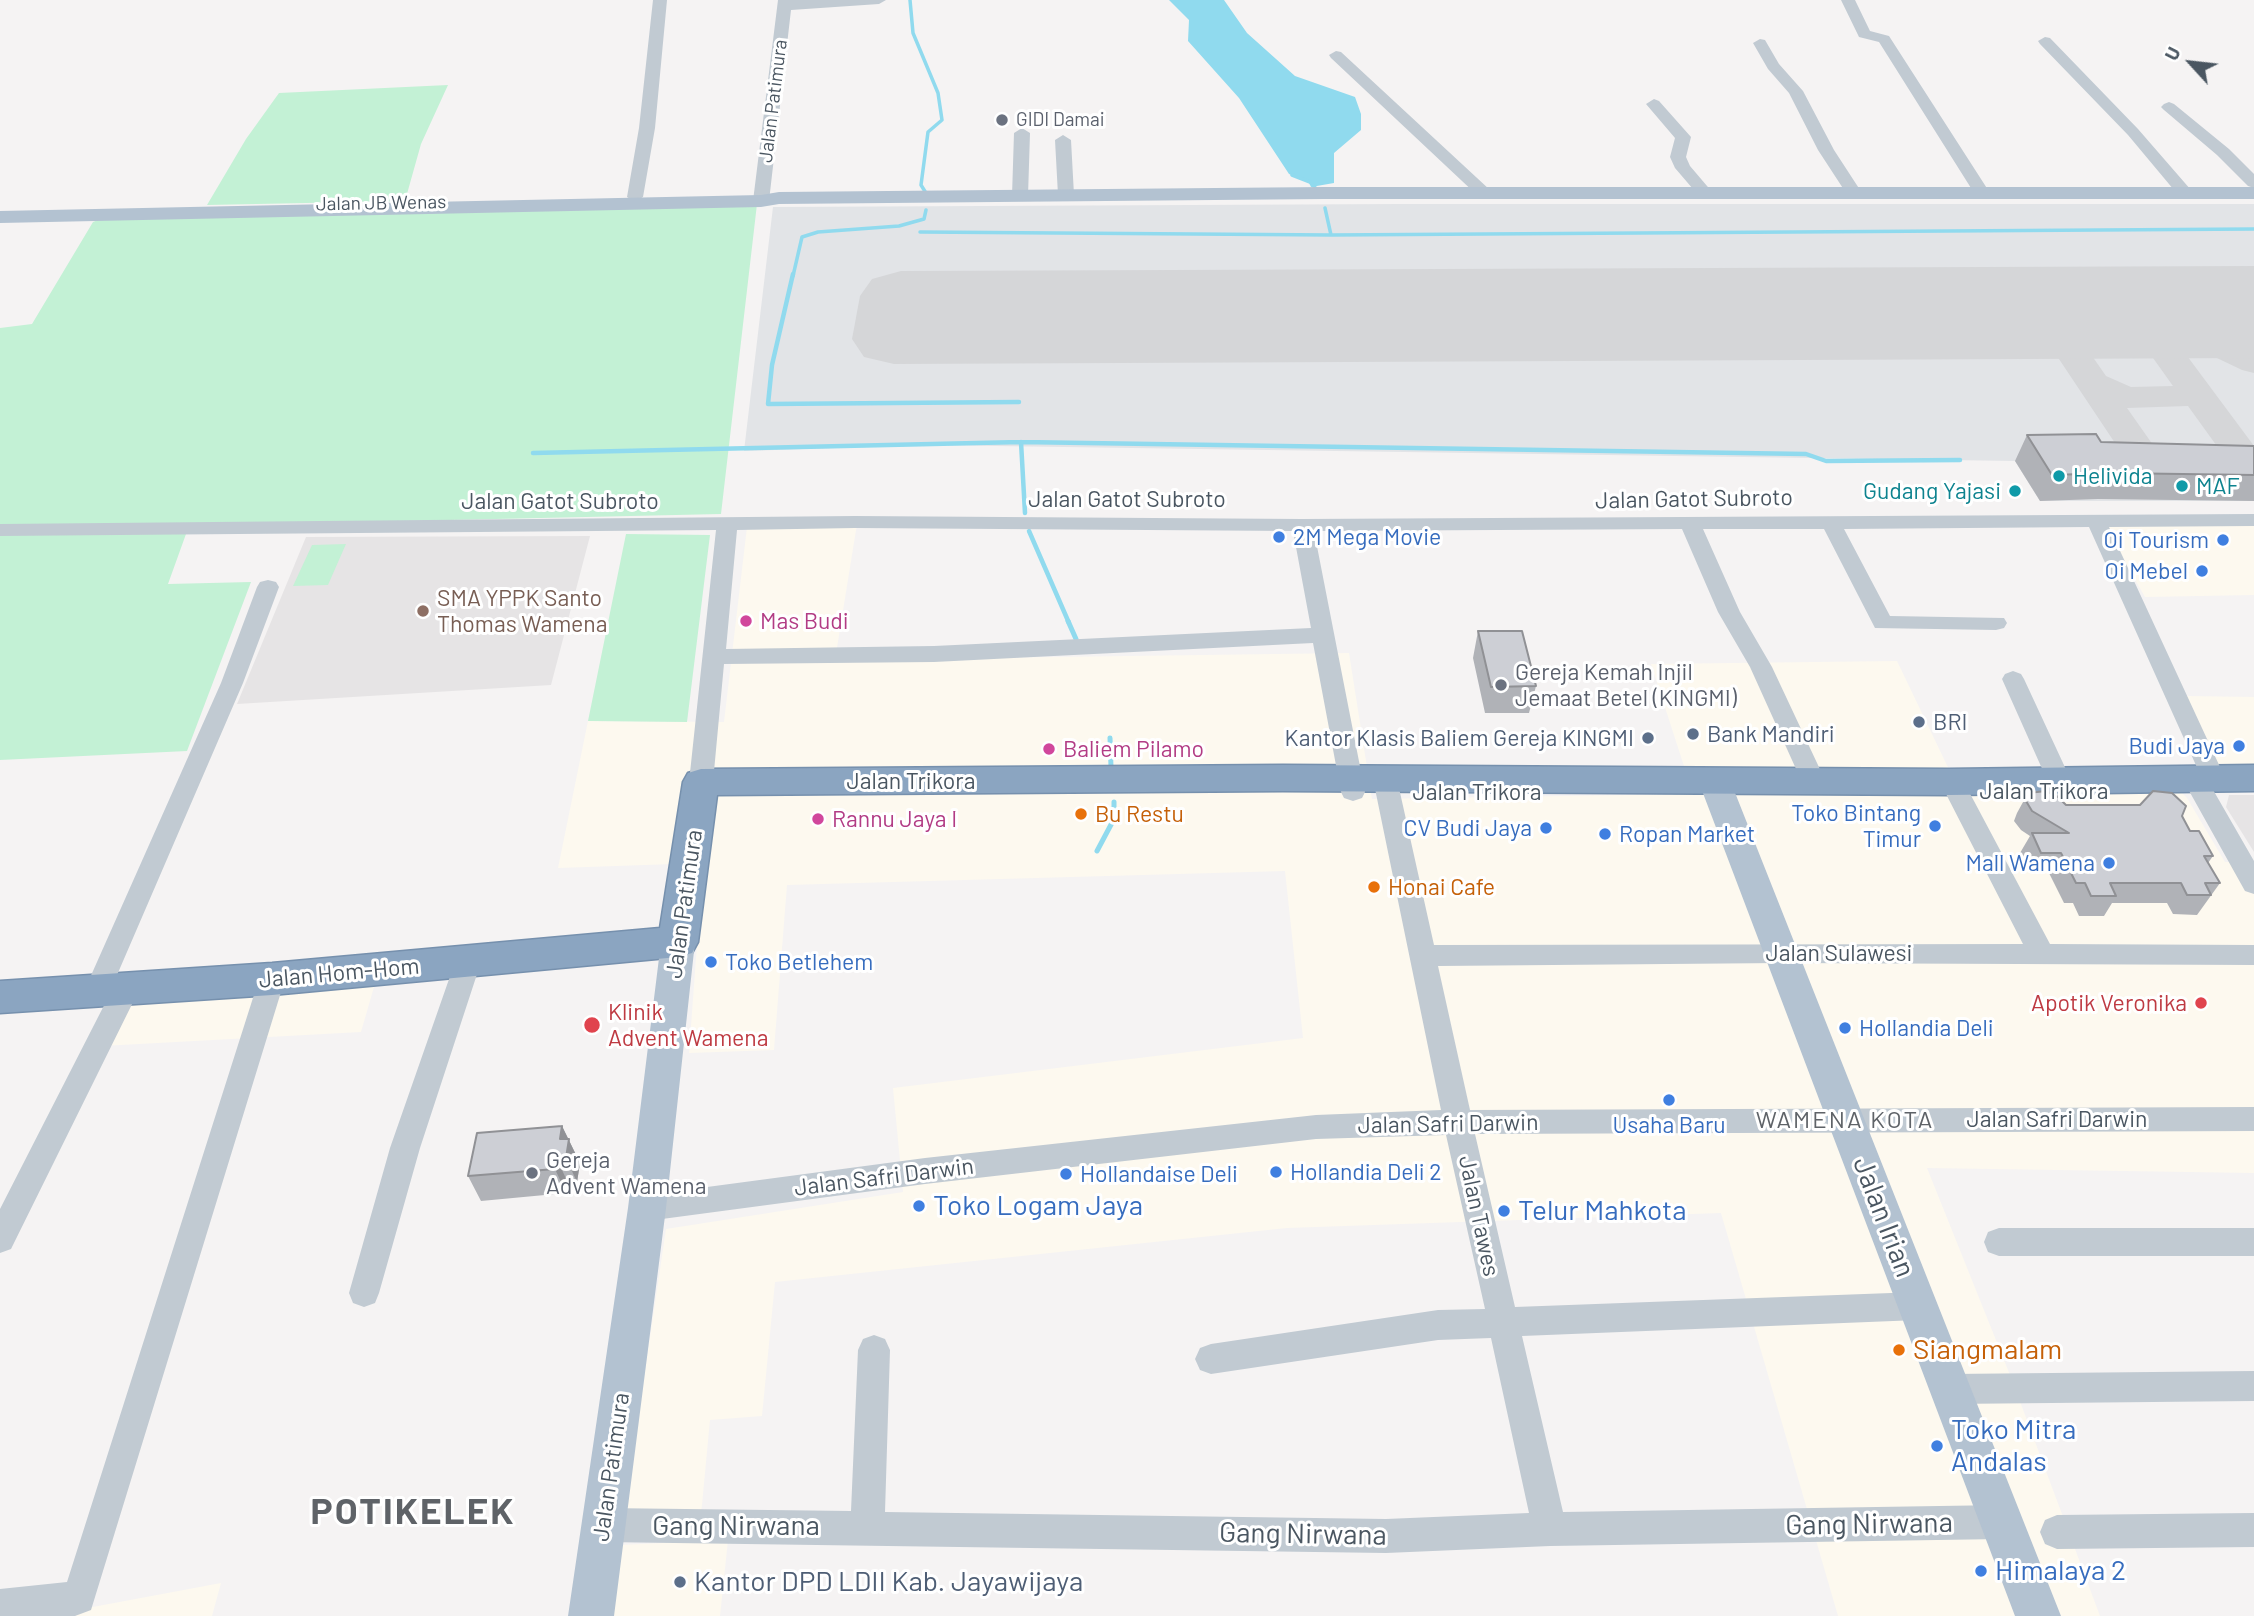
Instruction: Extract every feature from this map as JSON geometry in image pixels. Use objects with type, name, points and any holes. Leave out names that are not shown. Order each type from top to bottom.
[{"type":"highway","name":"Jalan Trikora","points":[[1716,786],[1813,780],[2060,785],[2203,783],[2254,778]]},
{"type":"highway","name":"Jalan Trikora","points":[[2203,783],[2254,791]]},
{"type":"highway","name":"Jalan Trikora","points":[[700,788],[1716,786],[1958,792],[2060,785]]},
{"type":"highway","name":"Jalan Patimura","points":[[678,942],[700,788]]},
{"type":"highway","name":"Jalan Hom-Hom","points":[[0,997],[272,979],[678,942]]},
{"type":"main road","points":[[767,198],[1484,193],[2254,193]]},
{"type":"main road","name":"Jalan JB Wenas","points":[[392,206],[635,197],[767,198]]},
{"type":"main road","name":"Jalan JB Wenas","points":[[0,214],[767,198]]},
{"type":"main road","name":"Jalan Irian","points":[[1716,786],[2038,1616]]},
{"type":"main road","name":"Jalan Patimura","points":[[591,1616],[647,1208],[678,942]]},
{"type":"street","points":[[635,197],[647,128],[660,0]]},
{"type":"street","points":[[785,3],[879,0]]},
{"type":"street","points":[[1848,0],[1864,34],[1884,38],[1982,193]]},
{"type":"street","name":"Jalan Patimura","points":[[767,198],[785,3]]},
{"type":"street","points":[[2045,41],[2133,132],[2185,193]]},
{"type":"street","points":[[1760,43],[1773,66],[1796,91],[1826,150],[1854,193]]},
{"type":"street","points":[[1336,55],[1484,193]]},
{"type":"street","points":[[1654,104],[1683,137],[1678,157],[1683,168],[1705,193]]},
{"type":"street","points":[[2169,107],[2223,152],[2254,183]]},
{"type":"street","points":[[1020,197],[1022,133]]},
{"type":"street","points":[[1063,140],[1066,195]]},
{"type":"street","name":"Jalan Gatot Subroto","points":[[0,530],[855,522],[1302,525],[1830,521],[2097,523],[2254,520]]},
{"type":"street","points":[[1830,521],[1883,623],[1996,623]]},
{"type":"street","points":[[2097,523],[2203,783],[2254,884]]},
{"type":"street","points":[[1690,524],[1729,612],[1761,667],[1813,780]]},
{"type":"street","name":"Jalan Patimura","points":[[700,788],[727,525]]},
{"type":"street","name":"Jalan Tawes","points":[[1302,525],[1324,635],[1424,956],[1458,1122],[1550,1529]]},
{"type":"street","points":[[0,1239],[112,988],[268,587]]},
{"type":"street","points":[[714,657],[934,654],[1324,635]]},
{"type":"street","points":[[2013,679],[2060,785]]},
{"type":"street","points":[[1958,792],[2042,954]]},
{"type":"street","name":"Jalan Sulawesi","points":[[1424,956],[1782,953],[2254,955]]},
{"type":"street","points":[[364,1293],[405,1148],[468,962]]},
{"type":"street","points":[[0,1607],[79,1598],[272,979]]},
{"type":"street","name":"Jalan Safri Darwin","points":[[647,1208],[925,1171],[1276,1130],[1458,1122],[2254,1119]]},
{"type":"street","points":[[1999,1242],[2254,1242]]},
{"type":"street","points":[[1211,1359],[1438,1325],[1918,1306]]},
{"type":"street","points":[[867,1527],[874,1350]]},
{"type":"street","points":[[1950,1389],[2254,1386]]},
{"type":"street","name":"Gang Nirwana","points":[[603,1525],[1386,1536],[1550,1529],[2002,1522]]},
{"type":"street","points":[[2057,1532],[2254,1530]]},
{"type":"shaded area","points":[[2254,204],[2254,501],[2040,501],[2015,461],[928,445],[744,451],[773,207]]},
{"type":"shaded area","points":[[2254,523],[2254,595],[2145,597],[2104,526]]},
{"type":"shaded area","points":[[857,524],[835,660],[1349,653],[1372,799],[1693,794],[1651,664],[1897,661],[1955,782],[2170,781],[2187,798],[2225,862],[2254,863],[2254,1173],[1927,1168],[2012,1380],[2100,1616],[1838,1616],[1721,1213],[1287,1228],[775,1282],[762,1416],[710,1420],[701,1515],[624,1513],[666,1229],[903,1192],[893,1088],[1303,1038],[1285,871],[787,885],[774,1050],[689,1053],[703,863],[558,868],[588,721],[724,722],[747,527]]},
{"type":"shaded area","name":"SMA YPPK Santo Thomas Wamena","points":[[590,536],[551,685],[237,704],[306,537]]},
{"type":"shaded area","points":[[2186,696],[2254,697],[2254,768],[2228,768],[2217,764]]},
{"type":"shaded area","points":[[2229,795],[2254,795],[2254,852],[2226,807]]},
{"type":"shaded area","points":[[378,973],[361,1032],[102,1046],[128,998]]},
{"type":"shaded area","points":[[728,1540],[720,1616],[610,1616],[620,1545]]},
{"type":"shaded area","points":[[221,1583],[212,1616],[40,1616],[50,1615]]},
{"type":"green space","points":[[448,85],[421,144],[405,201],[207,205],[246,139],[279,93]]},
{"type":"green space","points":[[757,204],[721,514],[0,530],[0,328],[32,324],[93,222],[103,218]]},
{"type":"green space","points":[[0,531],[186,534],[168,584],[251,582],[187,751],[0,760]]},
{"type":"green space","points":[[626,534],[710,535],[687,722],[588,721]]},
{"type":"green space","points":[[346,544],[328,585],[293,586],[312,545]]},
{"type":"water","points":[[1169,0],[1224,0],[1247,33],[1295,76],[1355,97],[1361,114],[1361,130],[1334,153],[1334,183],[1311,187],[1309,182],[1289,174],[1239,98],[1188,41],[1189,20]]},
{"type":"building","points":[[2096,434],[2101,442],[2254,446],[2254,475],[2052,475],[2027,435]]},
{"type":"building","points":[[1478,631],[1522,631],[1536,686],[1491,687]]},
{"type":"building","name":"Mall Wamena","points":[[2046,791],[2066,805],[2140,805],[2153,791],[2172,793],[2186,806],[2182,816],[2190,831],[2199,831],[2213,856],[2204,856],[2220,883],[2205,883],[2211,895],[2187,895],[2181,883],[2110,883],[2116,896],[2091,896],[2085,883],[2076,883],[2061,853],[2041,853],[2032,833],[2069,833],[2032,811],[2026,801],[2028,793]]},
{"type":"building","points":[[562,1126],[560,1139],[569,1139],[566,1158],[557,1159],[555,1169],[468,1176],[477,1133]]},
{"type":"waterway","points":[[910,0],[913,33],[938,93],[942,120],[928,132],[921,185],[926,193]]},
{"type":"waterway","points":[[1292,175],[1310,182],[1318,191]]},
{"type":"waterway","points":[[1325,208],[1331,235]]},
{"type":"waterway","points":[[793,276],[802,237],[818,232],[899,226],[924,219],[926,210]]},
{"type":"waterway","points":[[1331,235],[2254,229]]},
{"type":"waterway","points":[[920,232],[1331,235]]},
{"type":"waterway","points":[[793,274],[772,365],[768,404],[1019,402]]},
{"type":"waterway","points":[[533,453],[1021,442]]},
{"type":"waterway","points":[[1021,442],[1806,454],[1826,461],[1960,460]]},
{"type":"waterway","points":[[1021,442],[1025,513]]},
{"type":"waterway","points":[[1029,531],[1069,623]]},
{"type":"waterway","points":[[1068,621],[1076,639]]},
{"type":"waterway","points":[[1110,738],[1111,767]]},
{"type":"waterway","points":[[1097,851],[1114,819],[1114,802]]},
{"type":"taxiway","points":[[2138,313],[2191,385]]},
{"type":"taxiway","points":[[2150,313],[2254,363]]},
{"type":"taxiway","points":[[2046,314],[2140,453],[2163,461],[2240,460],[2242,455],[2191,385]]},
{"type":"taxiway","points":[[2094,384],[2131,398],[2186,396],[2191,385]]},
{"type":"runway","points":[[2254,291],[901,296],[894,339],[2254,333]]},
{"type":"place","name":"GIDI Damai","points":[[1002,120]]},
{"type":"place","name":"Helivida","points":[[2059,476]]},
{"type":"place","name":"MAF","points":[[2182,486]]},
{"type":"place","name":"Gudang Yajasi","points":[[2015,491]]},
{"type":"place","name":"2M Mega Movie","points":[[1279,537]]},
{"type":"place","name":"Oi Tourism","points":[[2223,540]]},
{"type":"place","name":"Oi Mebel","points":[[2202,571]]},
{"type":"place","name":"SMA YPPK Santo Thomas Wamena","points":[[423,611]]},
{"type":"place","name":"Mas Budi","points":[[746,621]]},
{"type":"place","name":"Gereja Kemah Injil Jemaat Betel (KINGMI)","points":[[1501,685]]},
{"type":"place","name":"BRI","points":[[1919,722]]},
{"type":"place","name":"Bank Mandiri","points":[[1693,734]]},
{"type":"place","name":"Kantor Klasis Baliem Gereja KINGMI","points":[[1648,738]]},
{"type":"place","name":"Budi Jaya","points":[[2239,746]]},
{"type":"place","name":"Baliem Pilamo","points":[[1049,749]]},
{"type":"place","name":"Bu Restu","points":[[1081,814]]},
{"type":"place","name":"Rannu Jaya I","points":[[818,819]]},
{"type":"place","name":"Toko Bintang Timur","points":[[1935,826]]},
{"type":"place","name":"CV Budi Jaya","points":[[1546,828]]},
{"type":"place","name":"Ropan Market","points":[[1605,834]]},
{"type":"place","name":"Mall Wamena","points":[[2109,863]]},
{"type":"place","name":"Honai Cafe","points":[[1374,887]]},
{"type":"place","name":"Toko Betlehem","points":[[711,962]]},
{"type":"place","name":"Apotik Veronika","points":[[2201,1003]]},
{"type":"place","name":"Klinik Advent Wamena","points":[[592,1025]]},
{"type":"place","name":"Hollandia Deli","points":[[1845,1028]]},
{"type":"place","name":"Usaha Baru","points":[[1669,1100]]},
{"type":"place","name":"Hollandia Deli 2","points":[[1276,1172]]},
{"type":"place","name":"Gereja Advent Wamena","points":[[532,1173]]},
{"type":"place","name":"Hollandaise Deli","points":[[1066,1174]]},
{"type":"place","name":"Toko Logam Jaya","points":[[919,1206]]},
{"type":"place","name":"Telur Mahkota","points":[[1504,1211]]},
{"type":"place","name":"Siangmalam","points":[[1899,1350]]},
{"type":"place","name":"Toko Mitra Andalas","points":[[1937,1446]]},
{"type":"place","name":"Himalaya 2","points":[[1981,1571]]},
{"type":"place","name":"Kantor DPD LDII Kab. Jayawijaya","points":[[680,1582]]},
{"type":"district","name":"WAMENA KOTA","points":[[1845,1120]]},
{"type":"district","name":"POTIKELEK","points":[[413,1512]]}]
